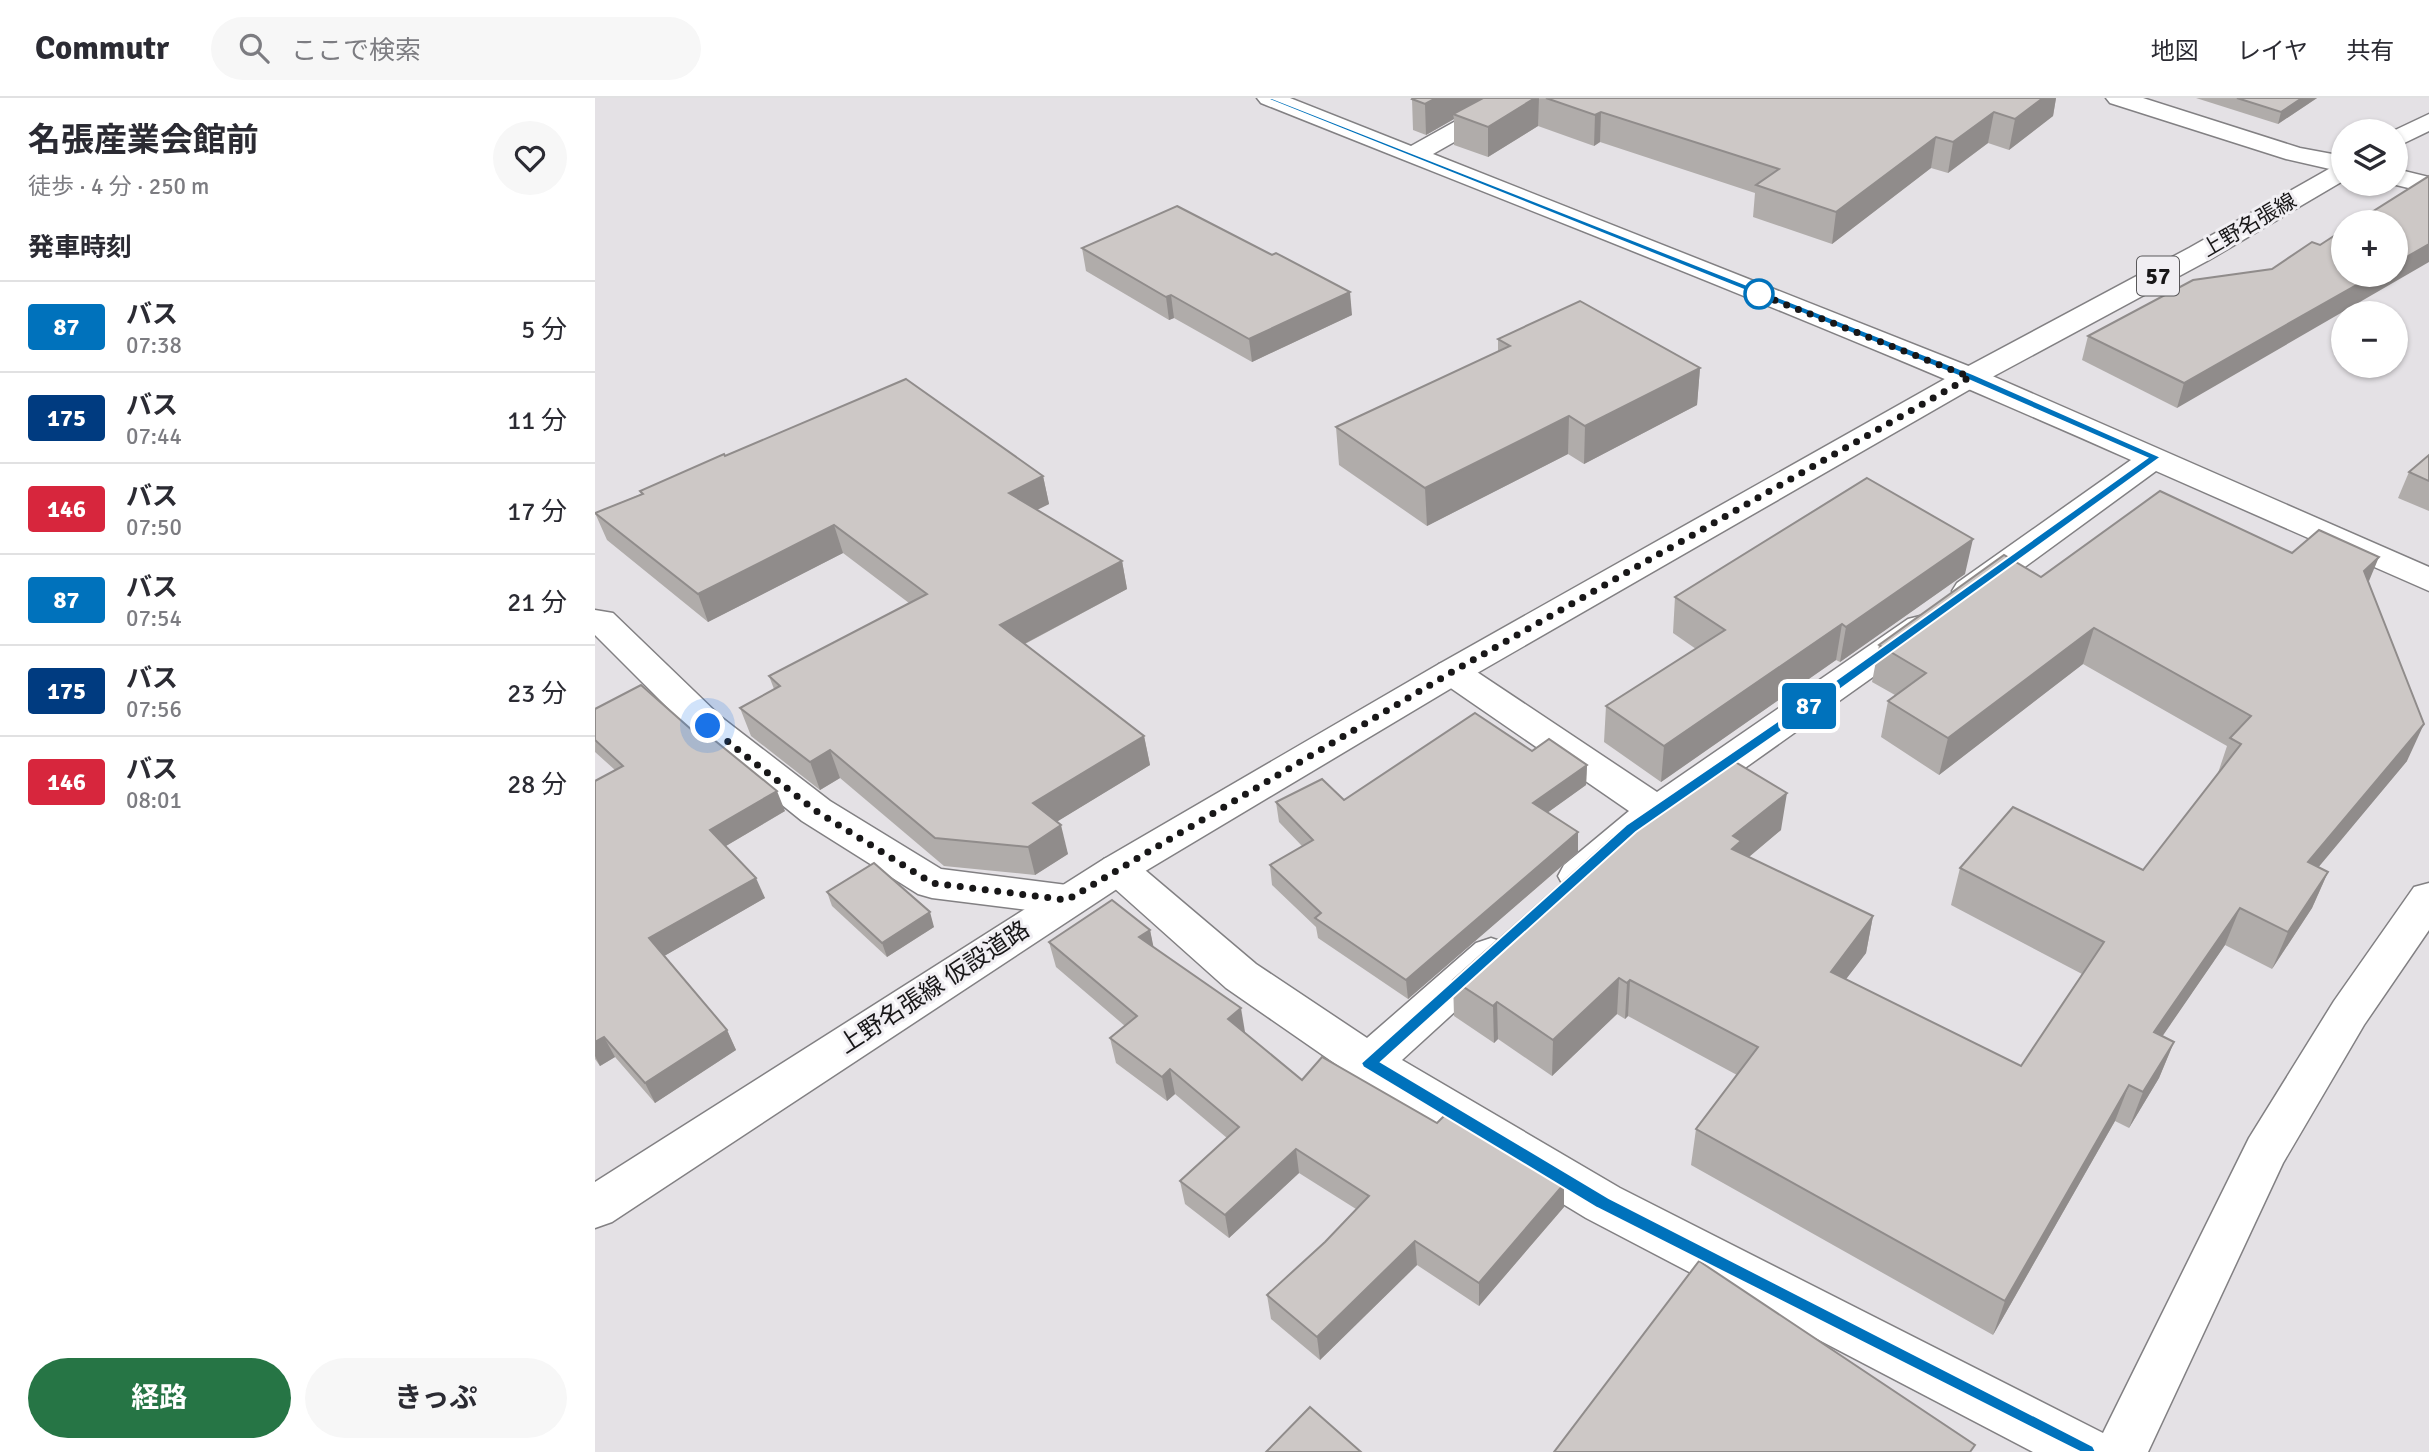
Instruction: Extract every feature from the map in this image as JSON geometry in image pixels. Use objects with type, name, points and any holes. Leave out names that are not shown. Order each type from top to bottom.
[{"type":"street","points":[[1269,98],[1970,377],[2429,580]]},
{"type":"street","points":[[1411,156],[1515,98]]},
{"type":"street","points":[[2119,98],[2295,153],[2331,161]]},
{"type":"street","points":[[2408,134],[2429,121]]},
{"type":"street","name":"上野名張線","points":[[1970,377],[2199,254],[2331,178]]},
{"type":"street","points":[[2408,180],[2429,185]]},
{"type":"street","name":"上野名張線 仮設道路","points":[[595,1206],[1118,869],[1452,672],[1970,377]]},
{"type":"street","points":[[1551,901],[1631,829],[1802,711],[2155,457]]},
{"type":"street","points":[[595,621],[601,621],[708,726],[806,802],[932,883],[1067,900]]},
{"type":"street","points":[[1452,672],[1657,811]]},
{"type":"street","points":[[1118,869],[1241,976],[1369,1063],[1603,1203],[2086,1452]]},
{"type":"street","points":[[2121,1452],[2265,1152],[2349,1013],[2429,898]]},
{"type":"street","points":[[1369,1063],[1520,928]]},
{"type":"building","points":[[1413,98],[1436,98],[1425,104]]},
{"type":"building","points":[[1483,98],[1535,98],[1488,127],[1453,114]]},
{"type":"building","points":[[1546,98],[2043,98],[2015,119],[1994,112],[1953,142],[1936,137],[1836,212],[1756,185],[1779,169],[1601,112],[1595,115]]},
{"type":"building","points":[[2237,98],[2302,98],[2281,112]]},
{"type":"building","points":[[2429,176],[2429,244],[2408,256],[2408,210],[2375,210],[2397,196],[2408,196],[2408,189]]},
{"type":"building","points":[[1177,206],[1350,292],[1249,339],[1171,295],[1166,297],[1082,248]]},
{"type":"building","points":[[2331,238],[2331,287],[2353,287],[2184,383],[2088,336],[2193,280],[2272,269],[2312,242],[2320,245]]},
{"type":"building","points":[[1580,301],[1700,368],[1585,426],[1569,416],[1425,488],[1336,427],[1510,346],[1498,339]]},
{"type":"building","points":[[906,379],[1043,476],[1009,493],[1122,561],[1000,625],[1144,736],[1033,803],[1061,825],[1028,847],[935,838],[830,750],[810,762],[740,708],[780,686],[769,676],[927,594],[834,525],[698,594],[595,513],[643,494],[640,491],[724,454],[725,456]]},
{"type":"building","points":[[2429,455],[2429,481],[2409,472]]},
{"type":"building","points":[[1867,478],[1973,539],[1846,627],[1842,624],[1664,746],[1606,706],[1725,630],[1675,597]]},
{"type":"building","points":[[2160,491],[2292,553],[2319,530],[2379,557],[2364,571],[2424,724],[2308,862],[2328,872],[2288,932],[2240,908],[2154,1032],[2174,1042],[2143,1092],[2129,1085],[2005,1301],[1696,1129],[1758,1047],[1630,980],[1627,983],[1619,978],[1553,1040],[1497,1002],[1493,1006],[1453,980],[1613,837],[1620,841],[1727,757],[1787,793],[1733,836],[1741,841],[1732,849],[1873,916],[1831,972],[2021,1066],[2104,942],[1960,868],[2013,807],[2143,870],[2241,744],[2230,738],[2251,716],[2094,628],[1948,738],[1888,701],[1926,673],[1879,645],[2004,555],[2041,577]]},
{"type":"building","points":[[641,685],[702,739],[708,735],[777,791],[710,830],[756,878],[649,938],[727,1030],[645,1083],[604,1037],[595,1042],[595,781],[623,766],[595,740],[595,709]]},
{"type":"building","points":[[1475,713],[1532,751],[1549,739],[1587,765],[1533,803],[1578,832],[1406,980],[1315,918],[1321,913],[1270,865],[1313,840],[1276,802],[1322,779],[1344,800]]},
{"type":"building","points":[[874,863],[930,912],[882,943],[827,892]]},
{"type":"building","points":[[1112,900],[1150,930],[1139,937],[1241,1008],[1228,1019],[1302,1080],[1322,1057],[1437,1123],[1447,1113],[1564,1184],[1479,1283],[1415,1241],[1317,1337],[1267,1295],[1325,1242],[1369,1196],[1296,1149],[1225,1215],[1180,1181],[1239,1127],[1170,1069],[1162,1077],[1110,1038],[1137,1016],[1049,942]]},
{"type":"building","points":[[1699,1261],[1975,1445],[1970,1452],[1554,1452]]},
{"type":"building","points":[[1310,1407],[1361,1452],[1266,1452]]},
{"type":"bus line","name":"87","points":[[1269,98],[1970,377],[2155,457],[1802,711],[1631,829],[1369,1063],[1603,1203],[2086,1452]]},
{"type":"route","points":[[708,726],[816,811],[932,883],[1067,900],[1452,672],[1970,377],[1759,294]]}]
